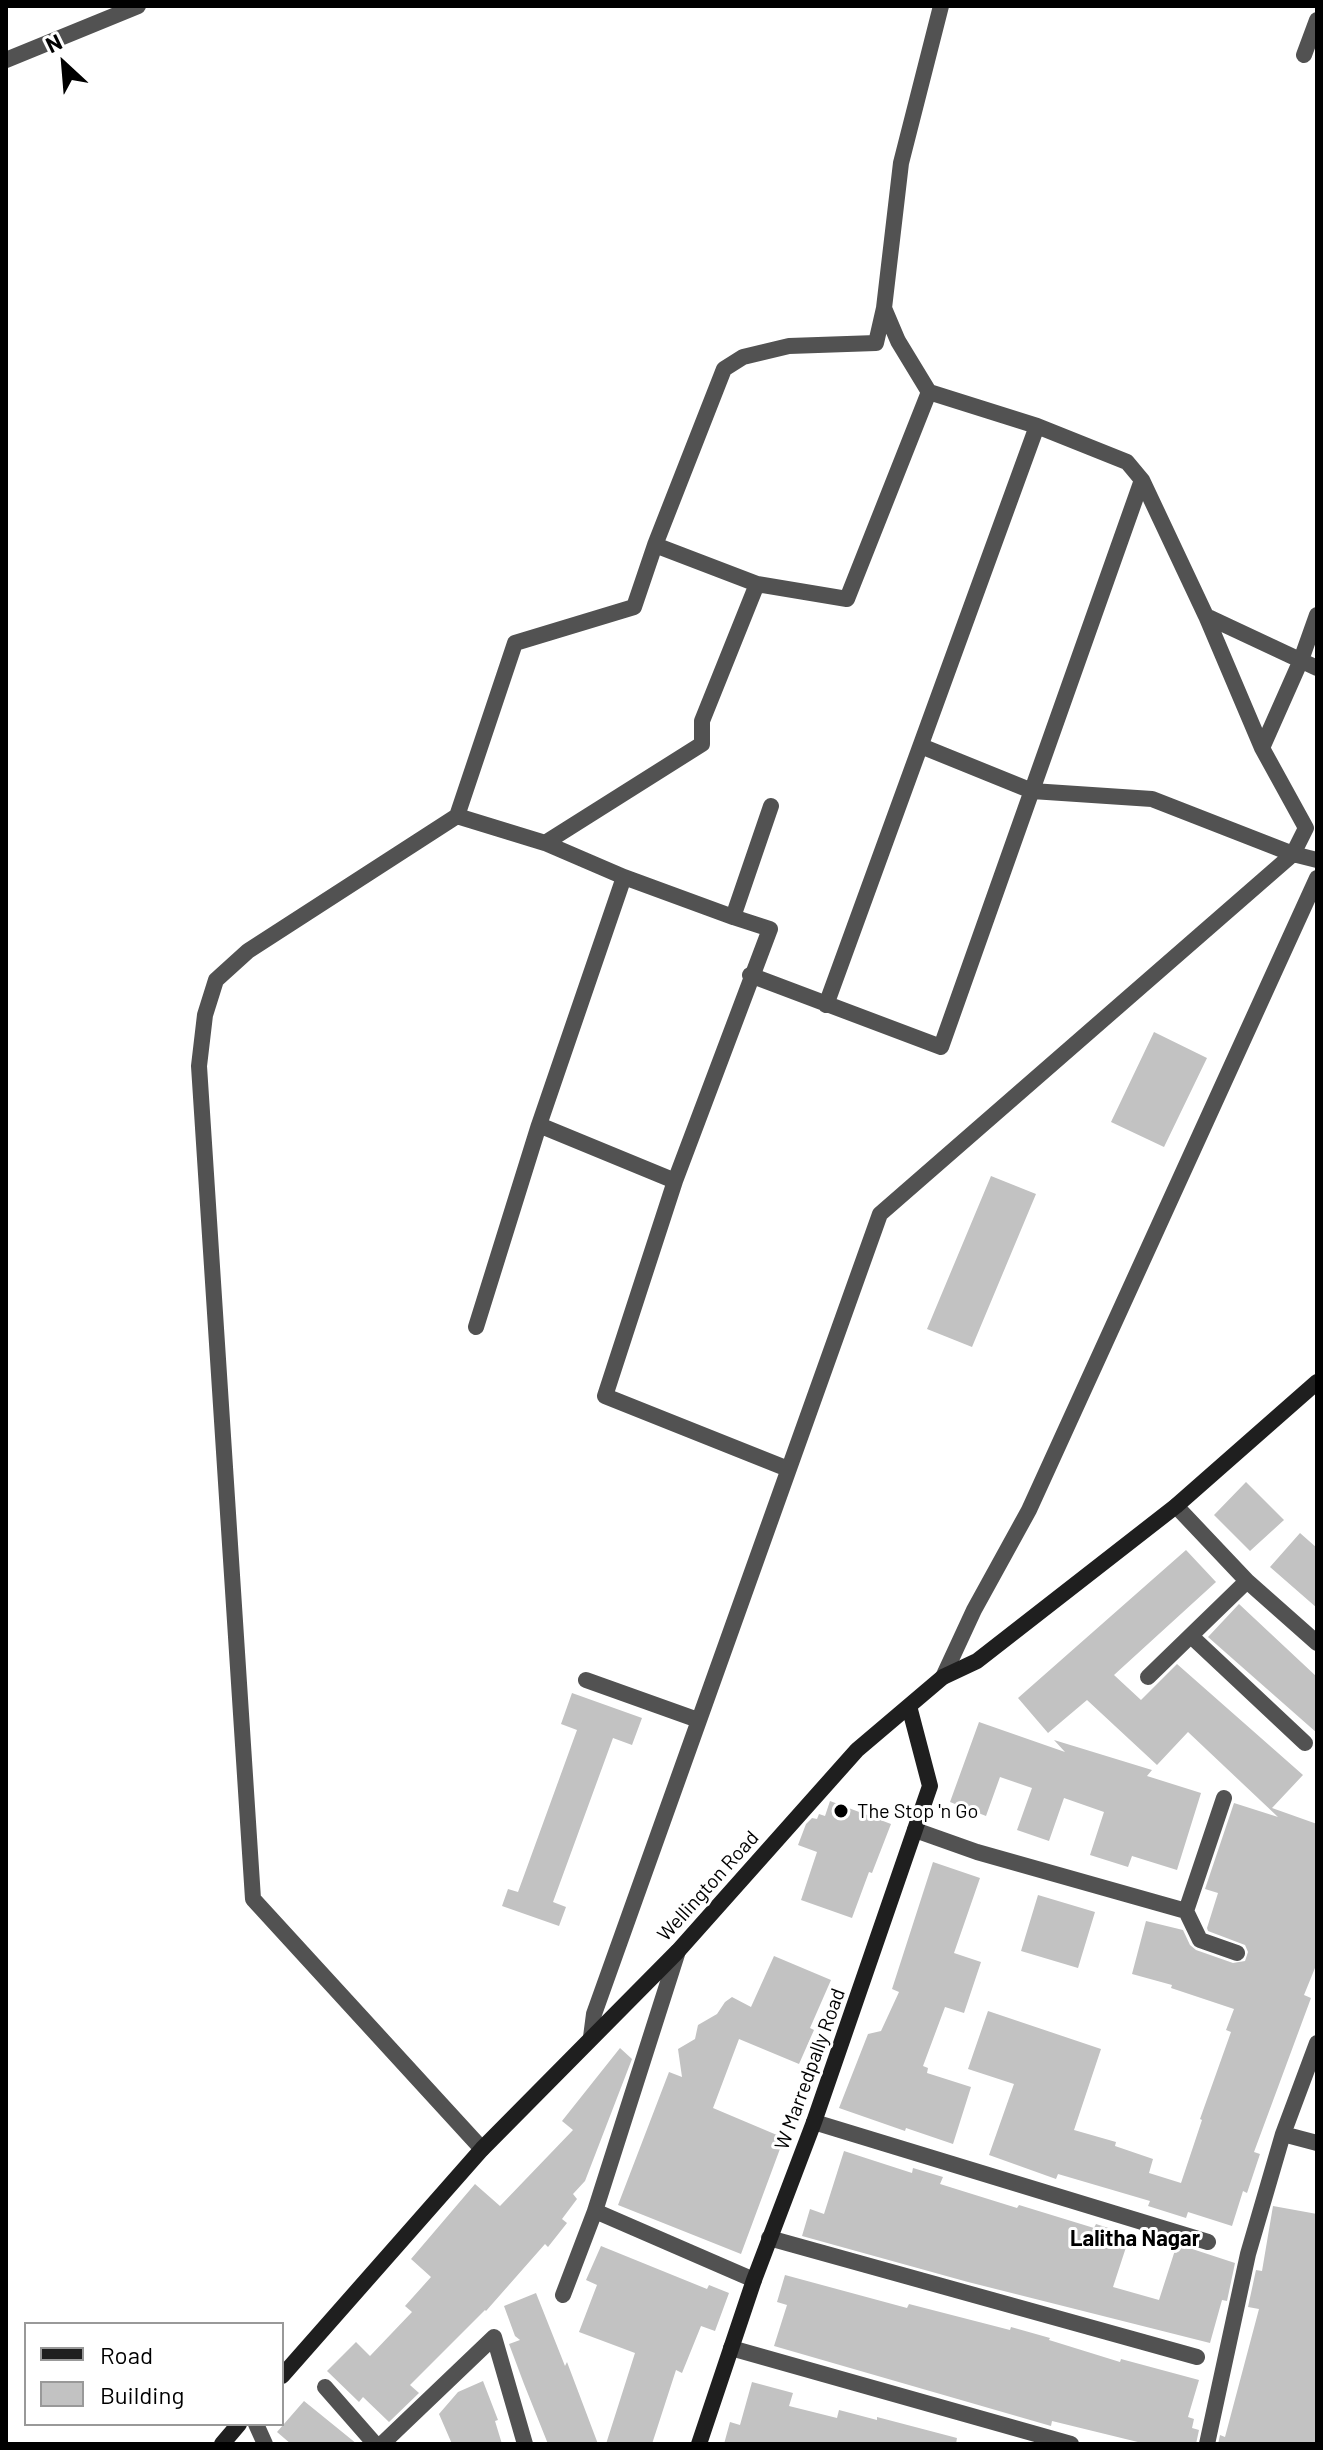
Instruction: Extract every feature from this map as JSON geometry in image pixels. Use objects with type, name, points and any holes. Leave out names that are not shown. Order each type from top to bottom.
[{"type":"main road","name":"Wellington Road","points":[[284,2374],[482,2149],[678,1951],[857,1750],[943,1677],[977,1661],[1176,1506],[1317,1382]]},
{"type":"main road","name":"W Marredpally Road","points":[[699,2444],[754,2280],[814,2122],[930,1786],[909,1706]]},
{"type":"main road","points":[[222,2444],[237,2426]]},
{"type":"street","points":[[6,60],[138,6]]},
{"type":"street","points":[[482,2149],[253,1899],[199,1066],[205,1015],[216,980],[248,951],[457,816],[515,643],[634,607],[724,369],[743,357],[789,346],[876,343],[884,308],[901,163],[941,6]]},
{"type":"street","points":[[1304,55],[1317,20]]},
{"type":"street","points":[[591,2037],[594,2014],[880,1214],[1293,854],[1306,828],[1262,748],[1206,616],[1142,480],[1127,462],[1037,426],[929,392],[898,341],[884,308]]},
{"type":"street","points":[[655,545],[757,584],[847,599],[929,392]]},
{"type":"street","points":[[826,1005],[1037,426]]},
{"type":"street","points":[[750,975],[941,1047],[1142,480]]},
{"type":"street","points":[[545,843],[702,744],[702,721],[757,584]]},
{"type":"street","points":[[1262,748],[1301,660],[1317,615]]},
{"type":"street","points":[[1206,616],[1317,668]]},
{"type":"street","points":[[921,746],[1032,791],[1152,799],[1293,854],[1317,860]]},
{"type":"street","points":[[733,917],[771,806]]},
{"type":"street","points":[[457,816],[545,843],[624,877],[770,929],[750,975],[675,1181],[605,1396],[788,1469]]},
{"type":"street","points":[[476,1327],[539,1125],[624,877]]},
{"type":"street","points":[[943,1677],[974,1610],[1029,1510],[1317,878]]},
{"type":"street","points":[[539,1125],[675,1181]]},
{"type":"street","points":[[1176,1506],[1247,1581],[1317,1643]]},
{"type":"street","points":[[1148,1677],[1247,1581]]},
{"type":"street","points":[[1191,1636],[1305,1743]]},
{"type":"street","points":[[586,1680],[698,1720]]},
{"type":"street","points":[[1224,1798],[1186,1911],[1200,1940],[1237,1953]]},
{"type":"street","points":[[915,1830],[977,1852],[1186,1911]]},
{"type":"street","points":[[563,2295],[595,2211],[678,1951]]},
{"type":"street","points":[[1207,2444],[1248,2254],[1283,2134],[1317,2043]]},
{"type":"street","points":[[814,2122],[1208,2242]]},
{"type":"street","points":[[1283,2134],[1317,2143]]},
{"type":"street","points":[[595,2211],[754,2280]]},
{"type":"street","points":[[769,2238],[1197,2357]]},
{"type":"street","points":[[382,2444],[494,2337],[525,2444]]},
{"type":"street","points":[[731,2348],[1071,2444]]},
{"type":"street","points":[[325,2387],[375,2444]]},
{"type":"building","points":[[1154,1032],[1207,1058],[1164,1147],[1111,1122]]},
{"type":"building","points":[[991,1176],[1036,1194],[972,1347],[927,1329]]},
{"type":"building","points":[[1246,1482],[1284,1520],[1250,1551],[1214,1515]]},
{"type":"building","points":[[1300,1533],[1317,1548],[1317,1608],[1270,1567]]},
{"type":"building","points":[[1186,1550],[1216,1582],[1114,1675],[1141,1700],[1177,1664],[1303,1775],[1272,1808],[1317,1824],[1317,1963],[1304,1995],[1311,1998],[1254,2152],[1260,2154],[1247,2193],[1243,2191],[1232,2226],[1188,2212],[1186,2218],[1148,2206],[1150,2201],[1058,2174],[1056,2179],[989,2155],[1014,2084],[968,2069],[988,2011],[1101,2049],[1074,2130],[1116,2142],[1115,2146],[1153,2159],[1149,2173],[1181,2183],[1231,2032],[1226,2030],[1234,2009],[1171,1988],[1172,1985],[1132,1974],[1146,1921],[1183,1930],[1196,1950],[1233,1963],[1245,1961],[1248,1952],[1245,1945],[1208,1931],[1218,1893],[1205,1889],[1234,1803],[1278,1817],[1188,1732],[1157,1765],[1087,1700],[1048,1733],[1018,1698]]},
{"type":"building","points":[[1239,1604],[1317,1677],[1317,1733],[1208,1637]]},
{"type":"building","points":[[572,1693],[642,1718],[632,1745],[613,1738],[553,1902],[566,1907],[559,1926],[502,1906],[508,1889],[518,1892],[577,1730],[561,1724]]},
{"type":"building","points":[[979,1722],[1065,1752],[1054,1740],[1152,1770],[1147,1776],[1201,1793],[1177,1870],[1132,1856],[1128,1867],[1090,1855],[1104,1812],[1064,1798],[1049,1841],[1017,1830],[1032,1788],[1000,1777],[986,1816],[950,1802]]},
{"type":"building","points":[[830,1801],[891,1824],[852,1918],[801,1900],[817,1852],[798,1845],[806,1824],[812,1818],[817,1819],[819,1814],[825,1816]]},
{"type":"building","points":[[933,1862],[980,1878],[954,1953],[981,1962],[964,2013],[945,2007],[923,2066],[928,2068],[927,2073],[971,2087],[953,2144],[839,2108],[868,2034],[881,2031],[899,1992],[892,1989]]},
{"type":"building","points":[[1038,1895],[1095,1912],[1078,1968],[1021,1951]]},
{"type":"building","points":[[774,1956],[831,1980],[810,2028],[814,2030],[799,2064],[739,2039],[713,2108],[784,2138],[741,2254],[618,2205],[669,2072],[682,2077],[678,2049],[695,2039],[698,2025],[717,2014],[732,1997],[751,2007]]},
{"type":"building","points":[[620,2048],[632,2059],[585,2181],[573,2194],[577,2199],[562,2219],[567,2223],[486,2311],[410,2385],[419,2393],[389,2422],[363,2397],[359,2402],[327,2371],[356,2342],[370,2356],[412,2312],[405,2306],[431,2277],[411,2259],[475,2184],[500,2206],[573,2130],[562,2121]]},
{"type":"building","points":[[844,2151],[912,2173],[913,2168],[943,2177],[940,2184],[1017,2208],[1019,2205],[1094,2228],[1096,2224],[1130,2235],[1113,2287],[1159,2300],[1177,2244],[1235,2263],[1227,2301],[1222,2300],[1210,2343],[802,2236],[810,2209],[824,2214]]},
{"type":"building","points":[[1273,2206],[1317,2214],[1317,2444],[1218,2444],[1220,2435],[1225,2437],[1259,2309],[1248,2307],[1256,2270],[1262,2271]]},
{"type":"building","points":[[601,2246],[707,2289],[709,2285],[729,2293],[715,2331],[701,2326],[682,2373],[676,2370],[652,2444],[606,2444],[635,2353],[579,2332],[597,2285],[586,2280]]},
{"type":"building","points":[[785,2275],[907,2308],[909,2304],[1010,2330],[1011,2327],[1120,2362],[1121,2359],[1199,2380],[1188,2417],[1194,2419],[1192,2428],[1199,2430],[1196,2444],[1146,2444],[1052,2421],[1051,2426],[774,2346],[787,2305],[777,2302]]},
{"type":"building","points":[[536,2293],[565,2366],[567,2362],[598,2444],[548,2444],[509,2344],[520,2340],[515,2336],[504,2306]]},
{"type":"building","points":[[483,2381],[498,2420],[495,2421],[502,2444],[452,2444],[439,2414],[458,2392]]},
{"type":"building","points":[[752,2382],[793,2393],[789,2406],[837,2418],[839,2410],[877,2420],[877,2417],[957,2438],[956,2444],[724,2444],[730,2422],[740,2425]]},
{"type":"building","points":[[304,2401],[357,2444],[291,2444],[277,2432]]},
{"type":"place","name":"The Stop 'n Go","points":[[841,1811]]},
{"type":"district","name":"Lalitha Nagar","points":[[1135,2239]]}]
